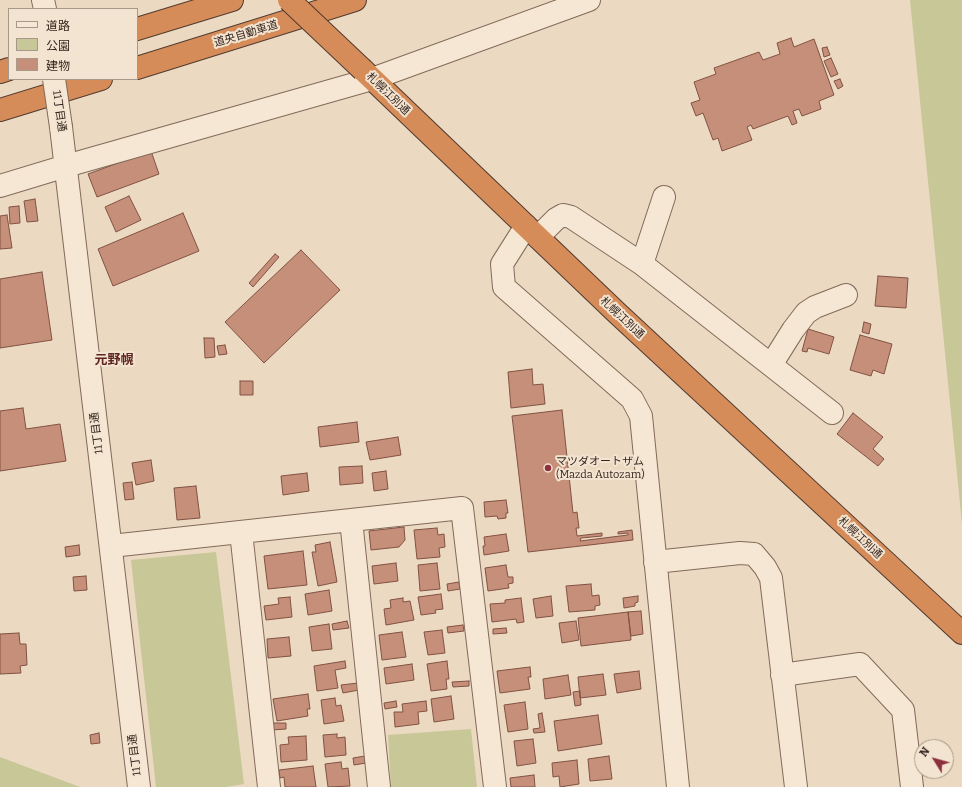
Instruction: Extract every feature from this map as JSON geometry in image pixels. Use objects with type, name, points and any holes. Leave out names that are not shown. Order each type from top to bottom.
[{"type":"highway","points":[[138,30],[232,0]]},
{"type":"highway","name":"札幌江別通","points":[[289,0],[623,318],[961,631]]},
{"type":"highway","name":"道央自動車道","points":[[138,68],[355,0]]},
{"type":"highway","points":[[0,110],[97,80]]},
{"type":"street","points":[[0,186],[367,74],[589,0]]},
{"type":"street","name":"11丁目通","points":[[54,80],[66,166],[139,787]]},
{"type":"street","points":[[642,264],[664,197]]},
{"type":"street","points":[[678,787],[641,416],[632,399],[504,287],[502,264],[532,232],[563,215],[571,217],[642,264],[832,413]]},
{"type":"street","points":[[771,365],[793,330],[806,313],[815,307],[846,295]]},
{"type":"street","points":[[110,546],[462,508],[495,787]]},
{"type":"street","points":[[351,520],[379,787]]},
{"type":"street","points":[[241,532],[270,787]]},
{"type":"street","points":[[655,562],[740,553],[754,554],[765,567],[771,578],[796,787]]},
{"type":"street","points":[[782,675],[860,664],[903,710],[912,787]]},
{"type":"green space","points":[[910,0],[962,0],[962,524]]},
{"type":"green space","points":[[216,552],[244,784],[226,787],[156,787],[131,560]]},
{"type":"green space","points":[[471,729],[477,787],[391,787],[388,735]]},
{"type":"green space","points":[[0,757],[80,787],[0,787]]},
{"type":"building","points":[[791,38],[794,47],[814,39],[834,95],[819,101],[821,109],[802,116],[799,109],[793,111],[797,123],[792,125],[788,116],[753,129],[751,125],[747,127],[752,140],[722,151],[718,138],[713,140],[703,113],[696,116],[691,103],[700,100],[694,82],[716,74],[714,68],[759,52],[763,60],[780,54],[777,43]]},
{"type":"building","points":[[827,47],[830,55],[824,57],[822,48]]},
{"type":"building","points":[[831,58],[838,74],[831,77],[824,61]]},
{"type":"building","points":[[840,79],[843,86],[838,89],[834,81]]},
{"type":"building","points":[[151,151],[159,174],[97,197],[88,174]]},
{"type":"building","points":[[129,196],[141,220],[116,232],[105,207]]},
{"type":"building","points":[[35,199],[38,221],[27,222],[24,201]]},
{"type":"building","points":[[19,206],[20,223],[10,224],[9,207]]},
{"type":"building","points":[[183,213],[199,251],[113,286],[98,249]]},
{"type":"building","points":[[7,215],[12,248],[0,249],[0,216]]},
{"type":"building","points":[[301,250],[340,290],[264,363],[225,322]]},
{"type":"building","points":[[275,254],[279,257],[253,287],[249,283]]},
{"type":"building","points":[[42,272],[52,340],[0,348],[0,279]]},
{"type":"building","points":[[878,276],[908,278],[906,308],[875,306]]},
{"type":"building","points":[[864,322],[871,324],[869,334],[862,332]]},
{"type":"building","points":[[808,329],[834,337],[829,354],[808,348],[807,352],[802,351]]},
{"type":"building","points":[[860,335],[892,344],[884,374],[873,370],[871,376],[850,370]]},
{"type":"building","points":[[204,338],[214,338],[215,357],[205,358]]},
{"type":"building","points":[[225,345],[227,354],[219,355],[217,346]]},
{"type":"building","points":[[532,369],[533,385],[543,384],[545,404],[511,408],[508,372]]},
{"type":"building","points":[[240,381],[253,381],[253,395],[240,395]]},
{"type":"building","points":[[23,408],[26,429],[60,424],[66,461],[0,471],[0,411]]},
{"type":"building","points":[[562,410],[573,513],[577,512],[579,528],[576,528],[577,536],[602,533],[602,536],[581,538],[580,541],[628,535],[628,533],[618,534],[618,532],[632,530],[633,540],[528,552],[512,416]]},
{"type":"building","points":[[853,413],[883,437],[873,449],[884,459],[878,466],[837,434]]},
{"type":"building","points":[[357,422],[359,442],[320,447],[318,427]]},
{"type":"building","points":[[398,437],[401,455],[370,460],[366,442]]},
{"type":"building","points":[[151,460],[154,481],[136,485],[132,463]]},
{"type":"building","points":[[362,466],[363,483],[340,485],[339,467]]},
{"type":"building","points":[[386,471],[388,489],[374,491],[372,473]]},
{"type":"building","points":[[307,473],[309,491],[283,495],[281,476]]},
{"type":"building","points":[[132,482],[134,499],[125,500],[123,483]]},
{"type":"building","points":[[196,486],[200,518],[177,520],[174,488]]},
{"type":"building","points":[[506,500],[508,513],[506,513],[506,518],[498,519],[497,516],[485,517],[484,502]]},
{"type":"building","points":[[404,527],[405,540],[399,547],[371,550],[369,531]]},
{"type":"building","points":[[437,528],[438,535],[444,534],[445,547],[439,548],[440,557],[417,559],[414,530]]},
{"type":"building","points":[[506,534],[509,551],[484,555],[484,537]]},
{"type":"building","points":[[330,542],[337,582],[318,586],[312,552],[316,552],[315,545]]},
{"type":"building","points":[[79,545],[80,555],[66,557],[65,547]]},
{"type":"building","points":[[303,551],[307,585],[268,589],[264,556]]},
{"type":"building","points":[[396,563],[398,581],[374,584],[372,566]]},
{"type":"building","points":[[437,563],[440,589],[420,591],[418,565]]},
{"type":"building","points":[[506,565],[508,577],[513,577],[513,583],[508,584],[509,588],[488,591],[485,568]]},
{"type":"building","points":[[86,576],[87,590],[74,591],[73,577]]},
{"type":"building","points":[[459,582],[460,589],[448,591],[447,584]]},
{"type":"building","points":[[591,584],[592,596],[599,595],[600,605],[595,606],[595,610],[569,612],[566,586]]},
{"type":"building","points":[[329,590],[332,611],[308,615],[305,594]]},
{"type":"building","points":[[441,594],[443,609],[435,610],[436,613],[421,615],[418,597]]},
{"type":"building","points":[[551,596],[553,616],[536,618],[533,599]]},
{"type":"building","points":[[638,596],[638,602],[635,603],[635,606],[624,608],[623,598]]},
{"type":"building","points":[[290,597],[292,617],[266,620],[264,606],[279,604],[278,598]]},
{"type":"building","points":[[403,598],[403,602],[410,601],[414,620],[386,625],[384,609],[391,608],[390,600]]},
{"type":"building","points":[[521,598],[524,622],[517,623],[516,619],[492,622],[490,604],[505,603],[505,600]]},
{"type":"building","points":[[641,611],[643,634],[631,636],[628,612]]},
{"type":"building","points":[[628,612],[631,640],[581,646],[578,618]]},
{"type":"building","points":[[347,621],[349,628],[333,630],[332,624]]},
{"type":"building","points":[[576,621],[579,640],[562,643],[559,623]]},
{"type":"building","points":[[329,624],[332,649],[312,651],[309,627]]},
{"type":"building","points":[[463,625],[464,631],[448,633],[447,627]]},
{"type":"building","points":[[506,628],[507,633],[493,634],[493,629]]},
{"type":"building","points":[[442,630],[445,653],[428,655],[424,632]]},
{"type":"building","points":[[402,632],[406,657],[382,660],[379,635]]},
{"type":"building","points":[[19,633],[20,644],[26,644],[27,665],[20,666],[21,673],[0,674],[0,634]]},
{"type":"building","points":[[289,637],[291,656],[268,658],[267,639]]},
{"type":"building","points":[[345,661],[346,668],[335,670],[338,688],[317,691],[314,666]]},
{"type":"building","points":[[447,661],[449,679],[446,679],[447,689],[431,691],[427,664]]},
{"type":"building","points":[[412,664],[414,680],[386,684],[384,668]]},
{"type":"building","points":[[530,667],[531,677],[528,677],[530,689],[500,693],[497,671]]},
{"type":"building","points":[[639,671],[641,689],[617,693],[614,674]]},
{"type":"building","points":[[603,674],[606,695],[580,698],[578,677]]},
{"type":"building","points":[[568,675],[571,695],[545,699],[543,679]]},
{"type":"building","points":[[469,681],[469,686],[453,687],[452,682]]},
{"type":"building","points":[[358,683],[359,690],[343,693],[341,685]]},
{"type":"building","points":[[580,691],[581,705],[575,706],[573,692]]},
{"type":"building","points":[[308,694],[310,709],[307,709],[308,716],[277,721],[273,699]]},
{"type":"building","points":[[451,696],[454,719],[434,722],[431,699]]},
{"type":"building","points":[[335,698],[336,706],[341,705],[344,721],[324,724],[321,700]]},
{"type":"building","points":[[396,701],[397,707],[385,709],[384,703]]},
{"type":"building","points":[[426,701],[427,711],[418,712],[419,724],[395,727],[394,712],[403,712],[402,704]]},
{"type":"building","points":[[525,702],[528,729],[508,732],[504,705]]},
{"type":"building","points":[[542,713],[545,732],[534,733],[533,729],[540,728],[538,714]]},
{"type":"building","points":[[598,715],[602,744],[558,751],[554,721]]},
{"type":"building","points":[[272,723],[286,723],[286,729],[272,730]]},
{"type":"building","points":[[99,733],[100,743],[91,744],[90,735]]},
{"type":"building","points":[[337,734],[337,738],[345,737],[346,755],[325,757],[323,735]]},
{"type":"building","points":[[306,736],[307,760],[281,762],[280,745],[289,744],[288,737]]},
{"type":"building","points":[[533,739],[536,763],[517,766],[514,741]]},
{"type":"building","points":[[365,756],[366,763],[354,765],[353,758]]},
{"type":"building","points":[[609,756],[612,779],[590,781],[588,759]]},
{"type":"building","points":[[577,760],[579,784],[560,787],[559,776],[553,777],[552,763]]},
{"type":"building","points":[[341,762],[342,769],[348,768],[350,786],[328,787],[325,764]]},
{"type":"building","points":[[313,766],[316,787],[285,787],[284,777],[280,778],[279,770]]},
{"type":"building","points":[[534,775],[535,787],[511,787],[510,778]]},
{"type":"place","name":"マツダオートザム (Mazda Autozam)","points":[[548,468]]},
{"type":"district","name":"元野幌","points":[[114,360]]}]
